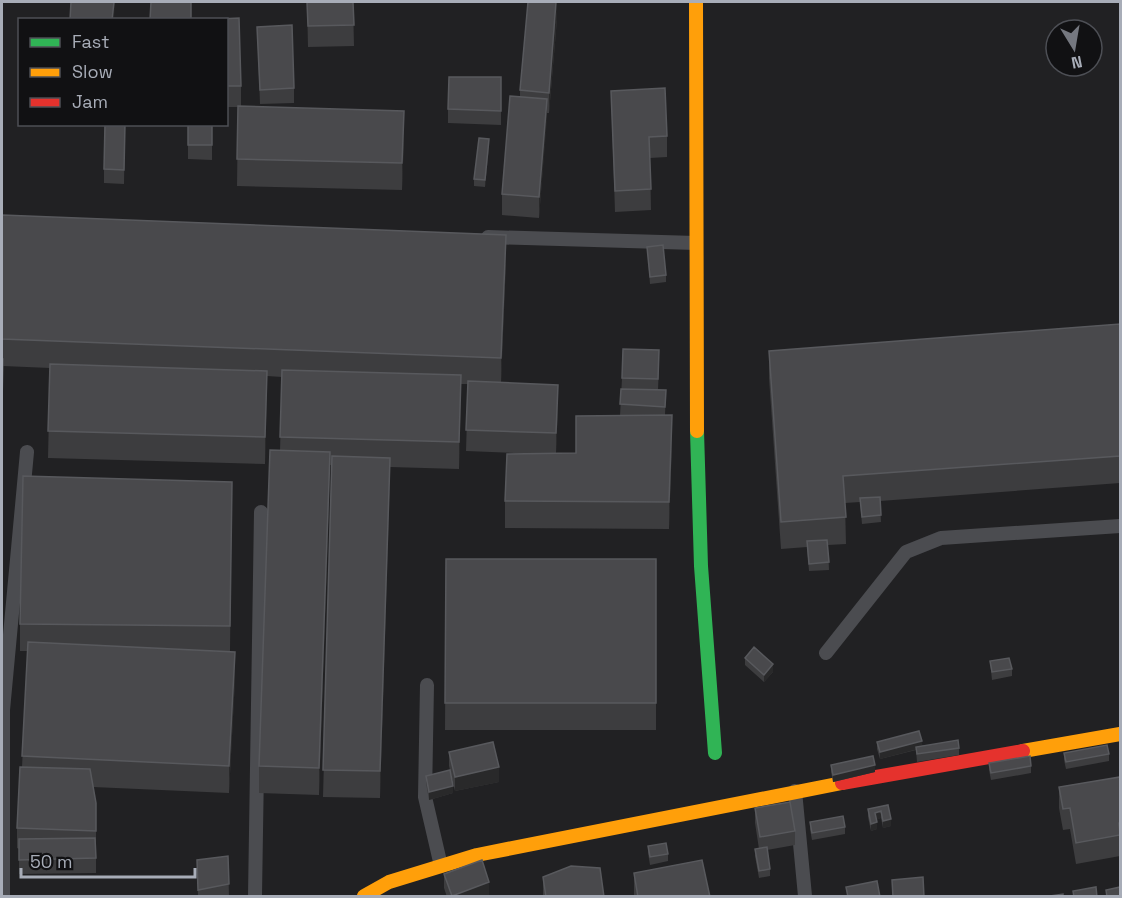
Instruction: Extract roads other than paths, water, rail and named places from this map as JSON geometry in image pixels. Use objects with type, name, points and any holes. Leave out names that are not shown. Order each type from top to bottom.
[{"type":"street","points":[[696,2],[696,243],[702,593],[715,753]]},
{"type":"street","points":[[364,897],[389,882],[477,855],[795,791],[1120,734]]},
{"type":"lane","points":[[475,236],[696,243]]},
{"type":"lane","points":[[3,897],[3,710],[27,452]]},
{"type":"lane","points":[[255,897],[261,512]]},
{"type":"lane","points":[[826,653],[906,552],[941,538],[1120,526]]},
{"type":"lane","points":[[428,685],[425,798],[441,866]]},
{"type":"lane","points":[[795,791],[805,897]]}]
